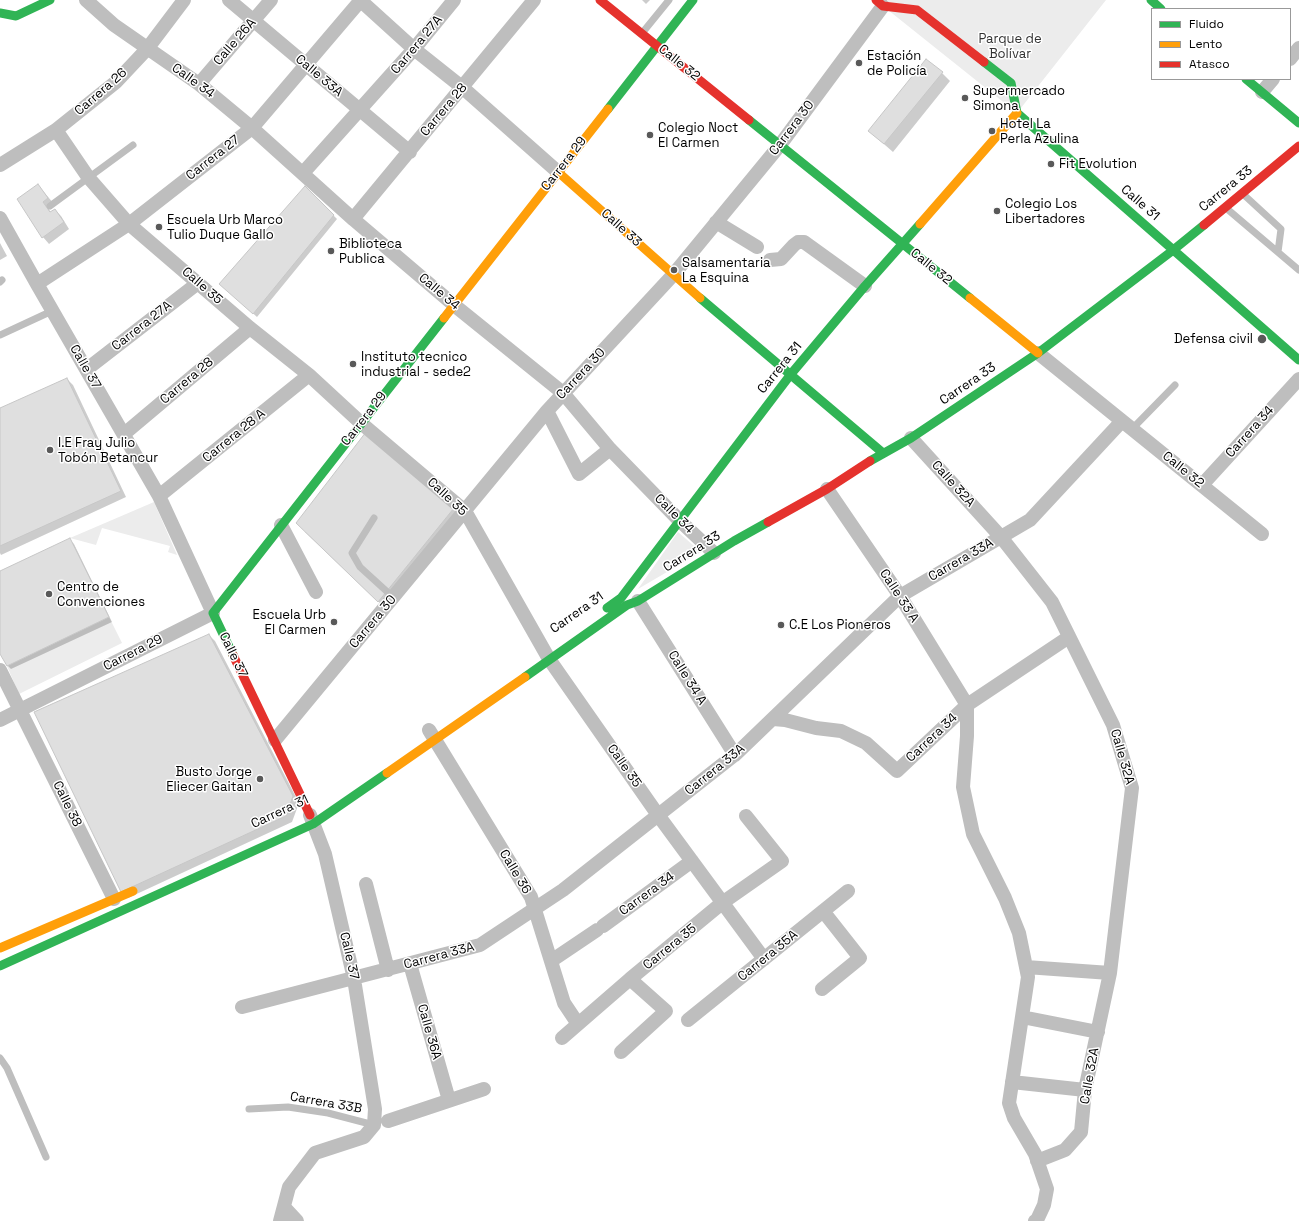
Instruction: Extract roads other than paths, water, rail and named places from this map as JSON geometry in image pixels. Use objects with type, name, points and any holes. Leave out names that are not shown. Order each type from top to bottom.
[{"type":"main road","points":[[0,13],[16,16],[50,0]]},
{"type":"main road","name":"Calle 32","points":[[600,0],[1038,353]]},
{"type":"main road","name":"Carrera 29","points":[[213,613],[693,0]]},
{"type":"main road","points":[[1151,0],[1161,8]]},
{"type":"main road","points":[[880,3],[917,10],[1011,83],[1017,113]]},
{"type":"main road","points":[[1247,80],[1299,123]]},
{"type":"main road","name":"Carrera 31","points":[[602,611],[621,598],[791,374],[902,243],[1017,113]]},
{"type":"main road","name":"Calle 31","points":[[1017,113],[1299,360]]},
{"type":"main road","name":"Carrera 33","points":[[632,603],[714,553],[827,489],[883,453],[911,438],[1038,353],[1173,249],[1299,146]]},
{"type":"main road","name":"Calle 33","points":[[558,172],[673,276],[883,453]]},
{"type":"main road","name":"Carrera 31","points":[[0,966],[310,817],[430,732],[546,653],[632,603]]},
{"type":"main road","name":"Calle 37","points":[[213,613],[275,740],[310,817]]},
{"type":"main road","points":[[0,948],[143,887]]},
{"type":"street","name":"Calle 34","points":[[86,0],[114,25],[199,84],[252,128],[353,219],[454,305],[564,393],[610,449],[679,520],[714,553]]},
{"type":"street","name":"Carrera 26","points":[[0,165],[56,130],[116,82],[147,48],[184,0]]},
{"type":"street","name":"Calle 33A","points":[[229,0],[251,24],[306,65],[410,152]]},
{"type":"street","name":"Calle 33","points":[[361,0],[414,49],[463,88],[558,172]]},
{"type":"street","name":"Carrera 27","points":[[36,284],[129,224],[252,128],[361,0]]},
{"type":"street","name":"Carrera 27A","points":[[303,173],[414,49],[454,0]]},
{"type":"street","name":"Carrera 28","points":[[353,219],[463,88],[534,0]]},
{"type":"street","name":"Carrera 30","points":[[275,740],[466,511],[547,411],[673,276],[780,145],[880,3]]},
{"type":"street","name":"Calle 26A","points":[[199,84],[268,4]]},
{"type":"street","points":[[1291,57],[1299,48]]},
{"type":"street","points":[[1262,92],[1272,80]]},
{"type":"street","name":"Calle 35","points":[[56,130],[88,177],[129,224],[250,328],[309,375],[361,423],[466,511],[546,653],[658,815],[722,904],[764,959]]},
{"type":"street","name":"Calle 37","points":[[0,218],[36,284],[159,496],[213,613]]},
{"type":"street","points":[[716,222],[757,247]]},
{"type":"street","points":[[770,260],[781,259],[798,242],[804,242],[865,286]]},
{"type":"street","name":"Carrera 27A","points":[[87,370],[198,283]]},
{"type":"street","name":"Carrera 28","points":[[124,434],[250,328]]},
{"type":"street","name":"Calle 32","points":[[1038,353],[1262,534]]},
{"type":"street","name":"Carrera 28 A","points":[[159,496],[309,375]]},
{"type":"street","name":"Carrera 34","points":[[1202,485],[1299,379]]},
{"type":"street","points":[[547,411],[578,474],[610,449]]},
{"type":"street","name":"Carrera 33A","points":[[242,1007],[480,945],[563,890],[735,755],[900,596],[1030,520],[1127,425]]},
{"type":"street","name":"Calle 32A","points":[[911,438],[1001,537],[1052,602],[1113,725],[1132,788],[1110,973],[1085,1090],[1082,1132],[1065,1150],[1037,1161]]},
{"type":"street","name":"Calle 33 A","points":[[827,489],[900,596],[968,705]]},
{"type":"street","points":[[281,525],[316,592]]},
{"type":"street","name":"Calle 34 A","points":[[632,603],[735,755]]},
{"type":"street","name":"Carrera 29","points":[[0,720],[213,613]]},
{"type":"street","name":"Carrera 34","points":[[772,720],[784,720],[840,732],[866,743],[897,771],[968,705],[1069,636]]},
{"type":"street","name":"Calle 38","points":[[0,670],[114,899]]},
{"type":"street","points":[[968,705],[963,787],[973,834],[1005,898],[1018,933],[1028,977],[1009,1103],[1014,1118],[1035,1154],[1047,1189],[1044,1205],[1037,1220],[1035,1221]]},
{"type":"street","name":"Calle 36","points":[[430,732],[531,898],[564,1003],[578,1024]]},
{"type":"street","name":"Carrera 35","points":[[562,1038],[722,904],[782,861],[746,816]]},
{"type":"street","name":"Calle 37","points":[[310,817],[325,854],[354,979],[375,1109],[374,1125]]},
{"type":"street","name":"Carrera 34","points":[[551,961],[600,928],[692,861]]},
{"type":"street","points":[[366,884],[388,970]]},
{"type":"street","name":"Carrera 35A","points":[[688,1020],[848,891]]},
{"type":"street","points":[[822,989],[860,958],[823,911]]},
{"type":"street","name":"Calle 36A","points":[[410,964],[449,1100]]},
{"type":"street","points":[[1026,967],[1110,973]]},
{"type":"street","points":[[621,1052],[666,1011],[630,980]]},
{"type":"street","points":[[1022,1018],[1098,1032]]},
{"type":"street","points":[[1012,1082],[1085,1090]]},
{"type":"street","points":[[388,1121],[484,1088]]},
{"type":"street","points":[[280,1221],[289,1188],[315,1153],[364,1137],[374,1125]]},
{"type":"street","points":[[284,1207],[297,1221]]},
{"type":"lane","points":[[642,34],[669,0]]},
{"type":"lane","points":[[50,206],[133,144]]},
{"type":"lane","points":[[1242,193],[1281,229],[1278,252]]},
{"type":"lane","points":[[1225,207],[1299,270]]},
{"type":"lane","points":[[0,335],[52,311]]},
{"type":"lane","name":"Carrera 33A","points":[[1127,425],[1175,385]]},
{"type":"lane","points":[[374,518],[352,553],[360,567],[394,598]]},
{"type":"lane","points":[[0,1058],[7,1068],[46,1157]]},
{"type":"lane","name":"Carrera 33B","points":[[250,1109],[288,1107],[328,1113],[374,1125]]},
{"type":"place","name":"Estación de Policía","points":[[859,63]]},
{"type":"place","name":"Supermercado Simona","points":[[965,98]]},
{"type":"place","name":"Hotel La Perla Azulina","points":[[992,131]]},
{"type":"place","name":"Colegio Noct El Carmen","points":[[650,135]]},
{"type":"place","name":"Fit Evolution","points":[[1051,164]]},
{"type":"place","name":"Colegio Los Libertadores","points":[[997,211]]},
{"type":"place","name":"Escuela Urb Marco Tulio Duque Gallo","points":[[159,227]]},
{"type":"place","name":"Biblioteca Publica","points":[[331,251]]},
{"type":"place","name":"Salsamentaria La Esquina","points":[[674,270]]},
{"type":"place","name":"Defensa civil","points":[[1262,339]]},
{"type":"place","name":"Instituto tecnico industrial - sede2","points":[[353,364]]},
{"type":"place","name":"I.E Fray Julio Tobón Betancur","points":[[50,450]]},
{"type":"place","name":"Centro de Convenciones","points":[[49,594]]},
{"type":"place","name":"Escuela Urb El Carmen","points":[[334,622]]},
{"type":"place","name":"C.E Los Pioneros","points":[[781,625]]},
{"type":"place","name":"Busto Jorge Eliecer Gaitan","points":[[260,779]]},
{"type":"park label","name":"Parque de Bolívar","points":[[1010,46]]}]
